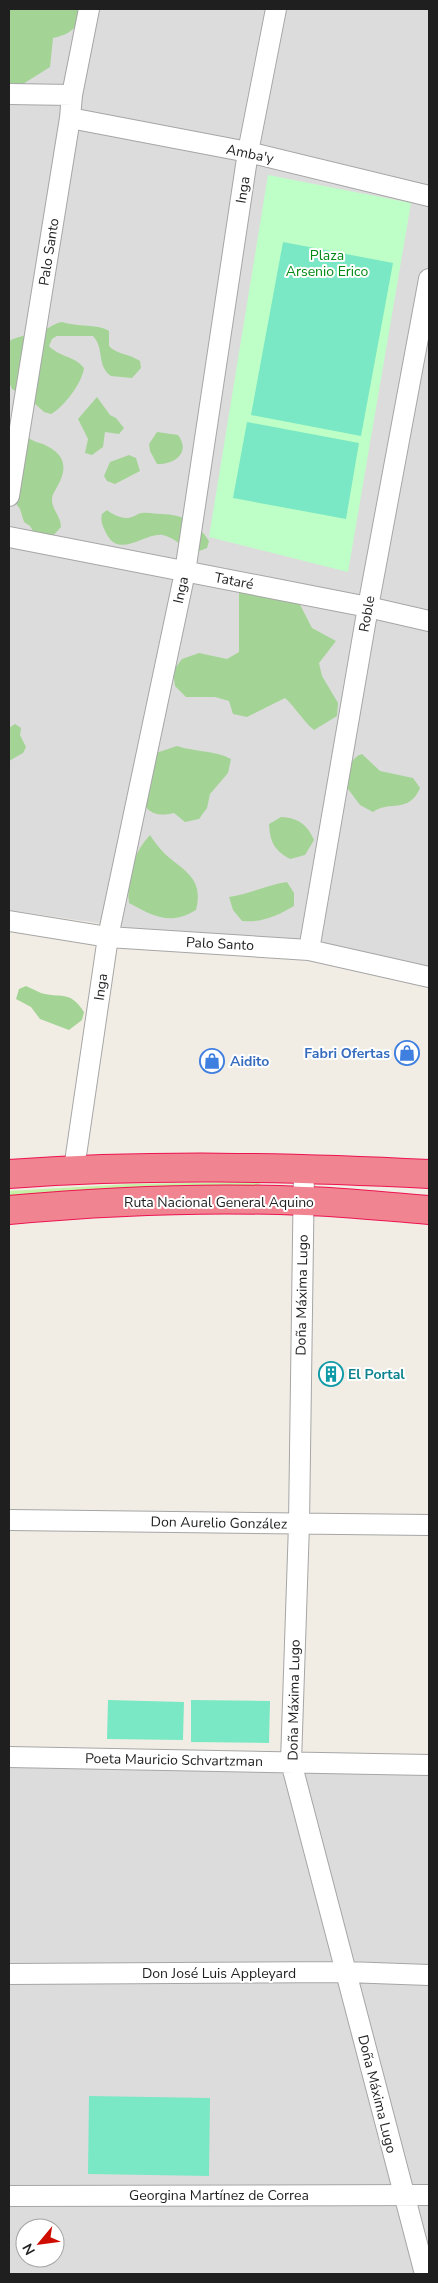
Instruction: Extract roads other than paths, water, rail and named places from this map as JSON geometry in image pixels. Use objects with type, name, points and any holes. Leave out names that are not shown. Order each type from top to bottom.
[{"type":"highway","points":[[9,1174],[74,1169],[164,1166],[304,1168],[429,1174]]},
{"type":"highway","name":"Ruta Nacional General Aquino","points":[[9,1210],[81,1204],[161,1201],[304,1201],[429,1210]]},
{"type":"street","name":"Palo Santo","points":[[9,496],[70,118],[72,95],[89,9]]},
{"type":"street","name":"Inga","points":[[74,1169],[108,937],[185,572],[248,152],[276,9]]},
{"type":"street","points":[[9,94],[72,95]]},
{"type":"street","name":"Amba'y","points":[[70,118],[248,152],[429,196]]},
{"type":"street","name":"Roble","points":[[309,950],[368,607],[429,279]]},
{"type":"street","name":"Tataré","points":[[9,537],[368,607],[429,621]]},
{"type":"street","name":"Palo Santo","points":[[9,921],[108,937],[309,950],[429,977]]},
{"type":"street","name":"Doña Máxima Lugo","points":[[304,1168],[298,1524],[291,1762],[424,2274]]},
{"type":"street","name":"Don Aurelio González","points":[[9,1520],[429,1526]]},
{"type":"street","name":"Poeta Mauricio Schvartzman","points":[[9,1757],[429,1765]]},
{"type":"street","name":"Don José Luis Appleyard","points":[[9,1974],[346,1972],[429,1975]]},
{"type":"street","name":"Georgina Martínez de Correa","points":[[9,2196],[429,2195]]},
{"type":"place","name":"Fabri Ofertas","points":[[407,1053]]},
{"type":"place","name":"Aidito","points":[[212,1061]]},
{"type":"place","name":"El Portal","points":[[331,1374]]},
{"type":"park label","name":"Plaza Arsenio Erico","points":[[327,264]]}]
